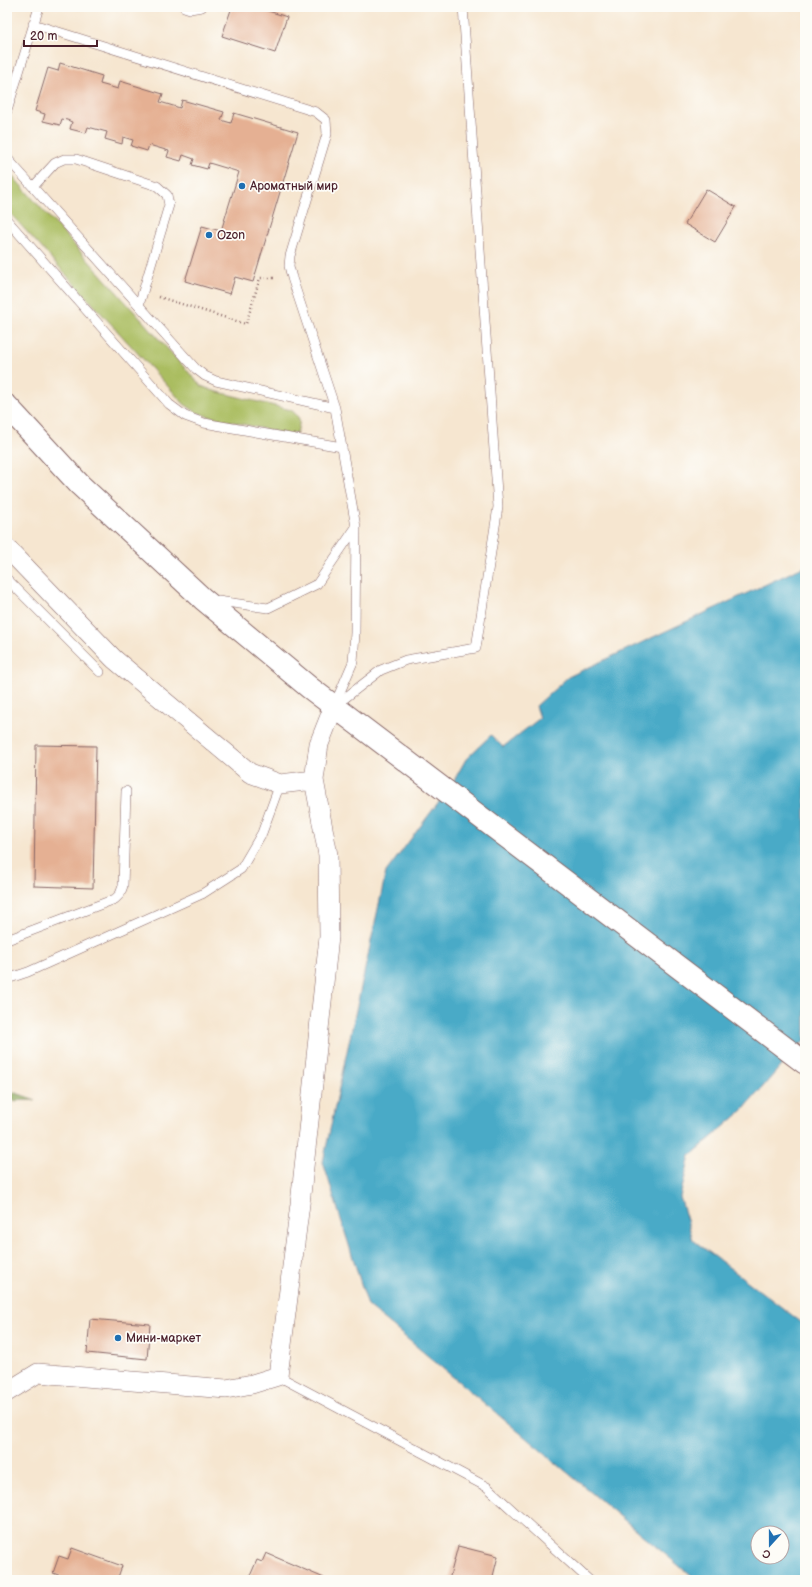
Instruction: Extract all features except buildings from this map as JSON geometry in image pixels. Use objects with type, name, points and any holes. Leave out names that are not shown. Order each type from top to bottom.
[{"type":"main road","points":[[7,406],[80,485],[203,599],[310,688],[805,1063]]},
{"type":"street","points":[[7,548],[114,659],[250,773],[280,784],[314,780]]},
{"type":"street","points":[[7,1392],[38,1373],[226,1389],[252,1384],[278,1376],[300,1204],[329,937],[328,855],[314,780],[319,744],[334,706]]},
{"type":"lane","points":[[7,111],[9,100],[39,7]]},
{"type":"lane","points":[[184,7],[190,9],[202,7]]},
{"type":"lane","points":[[334,706],[381,670],[406,660],[476,648],[498,507],[463,7]]},
{"type":"lane","points":[[34,24],[316,112],[326,120],[328,134],[290,256],[289,266],[335,408],[356,527],[355,633],[353,662],[334,706]]},
{"type":"lane","points":[[7,158],[196,369],[205,376],[216,381],[335,408]]},
{"type":"lane","points":[[33,187],[55,164],[64,159],[76,159],[158,186],[167,195],[169,205],[139,305]]},
{"type":"lane","points":[[7,220],[169,404],[185,416],[204,423],[342,447]]},
{"type":"lane","points":[[203,599],[268,608],[317,584],[356,527]]},
{"type":"lane","points":[[7,579],[100,672]]},
{"type":"lane","points":[[7,980],[202,894],[241,868],[262,833],[280,784]]},
{"type":"lane","points":[[7,940],[115,899],[120,894],[123,886],[126,791]]},
{"type":"lane","points":[[278,1376],[487,1487],[590,1580]]},
{"type":"path","points":[[143,292],[246,324],[260,278],[292,278]]},
{"type":"green space","points":[[7,170],[201,386],[214,391],[291,410],[299,420],[297,432],[290,435],[207,416],[196,412],[184,404],[7,210]]},
{"type":"green space","points":[[7,1090],[36,1100],[7,1101]]},
{"type":"water","points":[[805,566],[805,1041],[798,1046],[743,1110],[690,1156],[680,1197],[693,1240],[805,1325],[805,1580],[696,1580],[368,1306],[323,1162],[386,872],[452,784],[466,759],[491,735],[503,747],[540,718],[536,706],[568,677]]},
{"type":"place","name":"Ароматный мир","points":[[242,186]]},
{"type":"place","name":"Ozon","points":[[209,235]]},
{"type":"place","name":"Мини-маркет","points":[[118,1338]]}]
